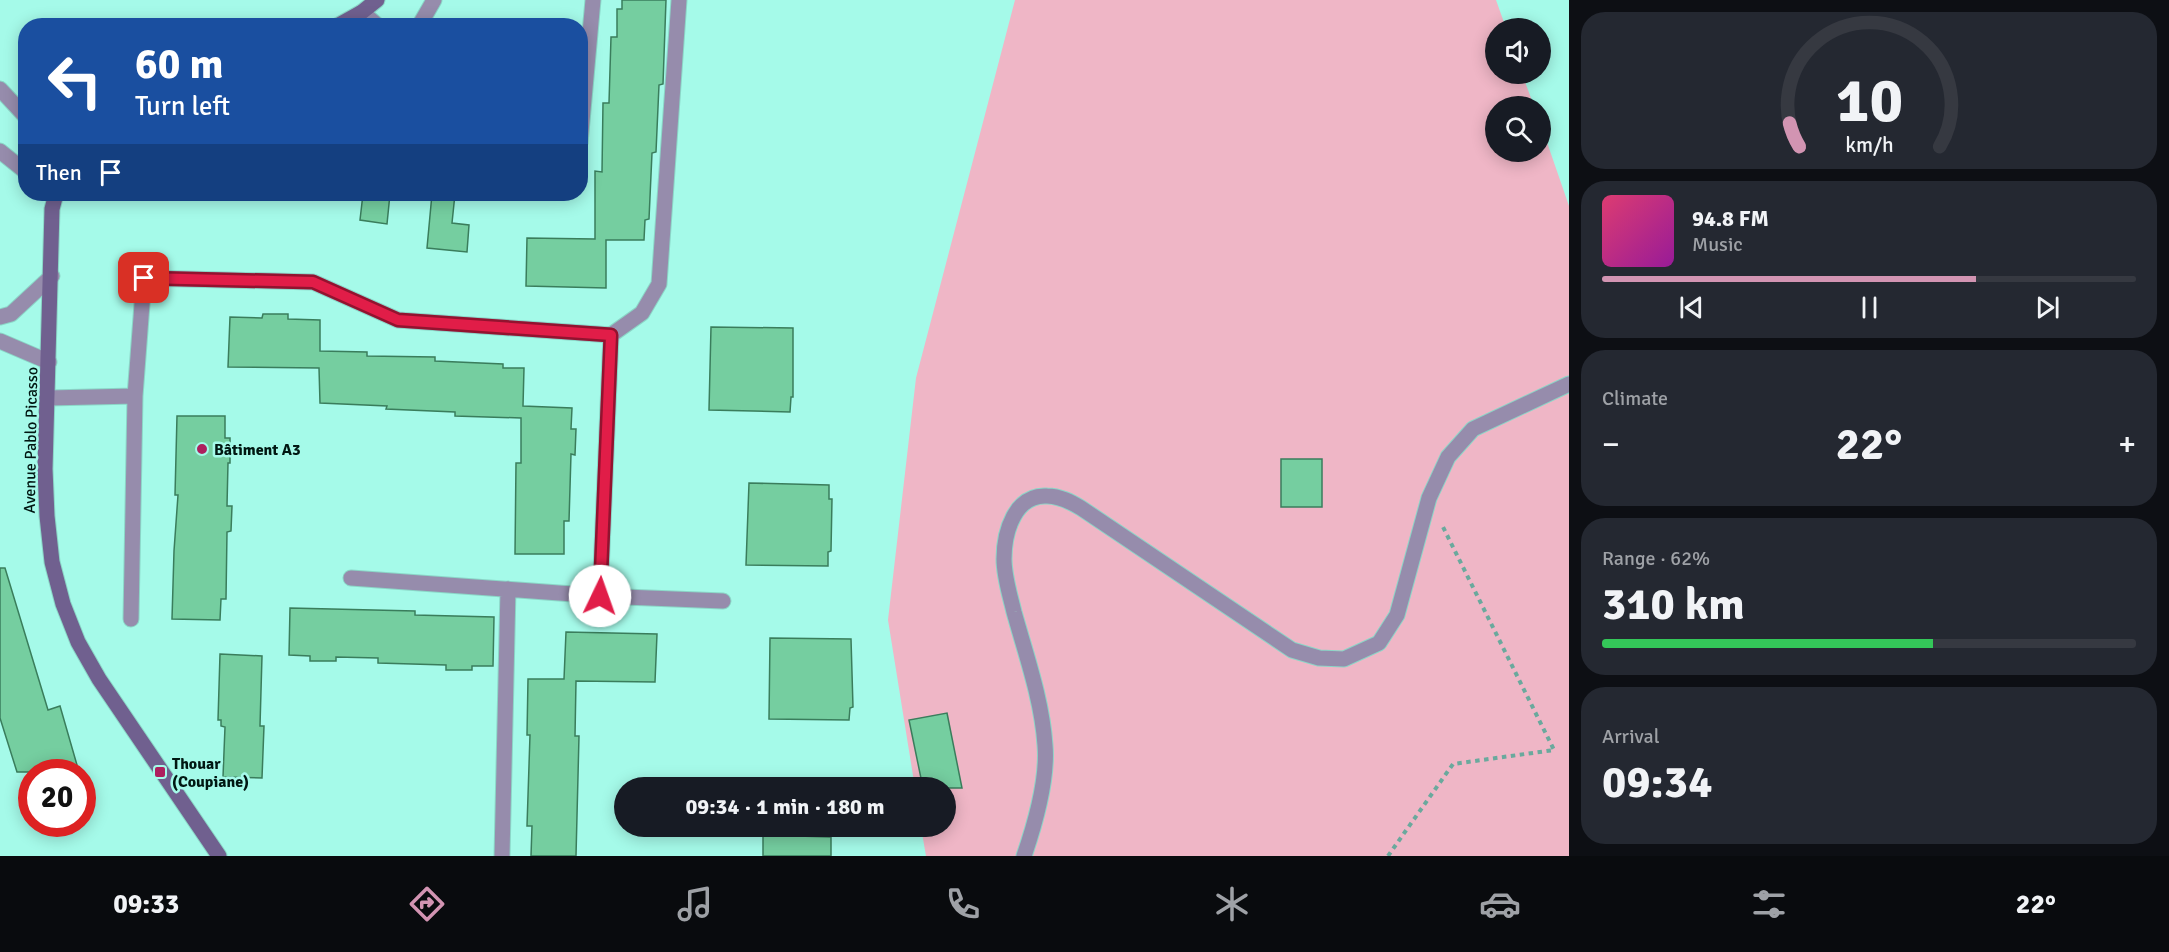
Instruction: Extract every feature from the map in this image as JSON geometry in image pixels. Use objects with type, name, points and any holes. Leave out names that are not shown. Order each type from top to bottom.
[{"type":"main road","points":[[351,18],[377,0]]},
{"type":"main road","name":"Avenue Pablo Picasso","points":[[54,201],[45,469],[52,562],[63,604],[78,642],[99,679],[219,856]]},
{"type":"street","points":[[424,18],[434,0]]},
{"type":"street","points":[[588,61],[594,0]]},
{"type":"street","points":[[131,619],[135,396],[144,278],[313,282],[398,320],[611,335],[642,313],[659,284],[679,0]]},
{"type":"street","points":[[362,12],[369,18]]},
{"type":"street","points":[[0,90],[18,109]]},
{"type":"street","points":[[0,150],[18,165]]},
{"type":"street","points":[[0,317],[11,314],[52,276]]},
{"type":"street","points":[[600,596],[611,335]]},
{"type":"street","points":[[0,341],[49,362]]},
{"type":"street","points":[[1024,856],[1036,822],[1046,747],[1040,711],[1007,583],[1004,560],[1005,540],[1012,517],[1018,508],[1036,496],[1062,498],[1082,508],[1292,650],[1319,658],[1344,659],[1379,643],[1396,615],[1429,498],[1448,457],[1473,429],[1569,384]]},
{"type":"street","points":[[48,398],[135,396]]},
{"type":"street","points":[[351,578],[600,596],[723,601]]},
{"type":"street","points":[[502,856],[508,589]]},
{"type":"path","points":[[1388,856],[1453,764],[1554,750],[1429,498]]},
{"type":"shaded area","points":[[1015,0],[1496,0],[1502,18],[1485,18],[1485,84],[1526,84],[1530,96],[1485,96],[1485,162],[1551,162],[1551,154],[1569,206],[1569,856],[926,856],[923,837],[956,837],[956,777],[913,777],[888,620],[916,378]]},
{"type":"building","points":[[622,0],[666,0],[663,84],[659,85],[656,152],[652,153],[649,219],[645,220],[644,240],[606,240],[606,288],[526,286],[527,238],[595,239],[595,171],[602,172],[603,103],[609,103],[611,37],[617,37],[617,9],[622,9]]},
{"type":"building","points":[[362,201],[389,201],[387,224],[360,220]]},
{"type":"building","points":[[431,201],[454,201],[452,223],[469,225],[467,252],[427,248]]},
{"type":"building","points":[[263,314],[288,314],[288,319],[320,320],[320,351],[367,352],[367,356],[435,357],[435,361],[503,364],[503,368],[524,368],[523,406],[572,408],[571,429],[576,429],[575,455],[571,454],[569,521],[564,521],[564,554],[515,554],[516,463],[521,463],[521,418],[455,416],[455,412],[320,403],[319,368],[228,367],[230,317],[262,318]]},
{"type":"building","points":[[711,327],[793,328],[793,397],[791,397],[790,412],[709,410]]},
{"type":"building","points":[[177,416],[225,416],[225,438],[230,438],[227,506],[232,506],[231,531],[227,532],[226,599],[221,599],[220,620],[172,619],[178,495],[175,495]]},
{"type":"building","points":[[1281,459],[1322,459],[1322,507],[1281,507]]},
{"type":"building","points":[[749,483],[829,485],[829,499],[832,499],[831,551],[828,552],[828,566],[746,565]]},
{"type":"building","points":[[0,568],[5,568],[48,710],[60,706],[75,759],[18,759],[17,772],[0,718]]},
{"type":"building","points":[[290,608],[415,611],[415,615],[494,617],[493,666],[472,666],[472,670],[446,670],[446,665],[378,663],[378,658],[336,657],[336,661],[310,661],[310,656],[289,655]]},
{"type":"building","points":[[566,632],[657,634],[655,682],[576,681],[575,736],[579,736],[576,856],[531,856],[532,826],[527,826],[530,735],[527,735],[528,679],[564,679]]},
{"type":"building","points":[[770,638],[851,639],[853,707],[850,708],[849,720],[769,719]]},
{"type":"building","points":[[220,654],[262,656],[260,726],[264,726],[262,778],[223,777],[225,727],[221,726],[221,720],[218,720]]},
{"type":"building","points":[[947,713],[962,788],[956,788],[956,777],[921,777],[909,720]]},
{"type":"building","points":[[763,837],[831,837],[831,856],[763,856]]},
{"type":"place","name":"Bâtiment A3","points":[[202,449]]},
{"type":"place","name":"Thouar (Coupiane)","points":[[160,772]]},
{"type":"route","points":[[144,278],[313,282],[398,320],[611,335],[600,596]]}]
